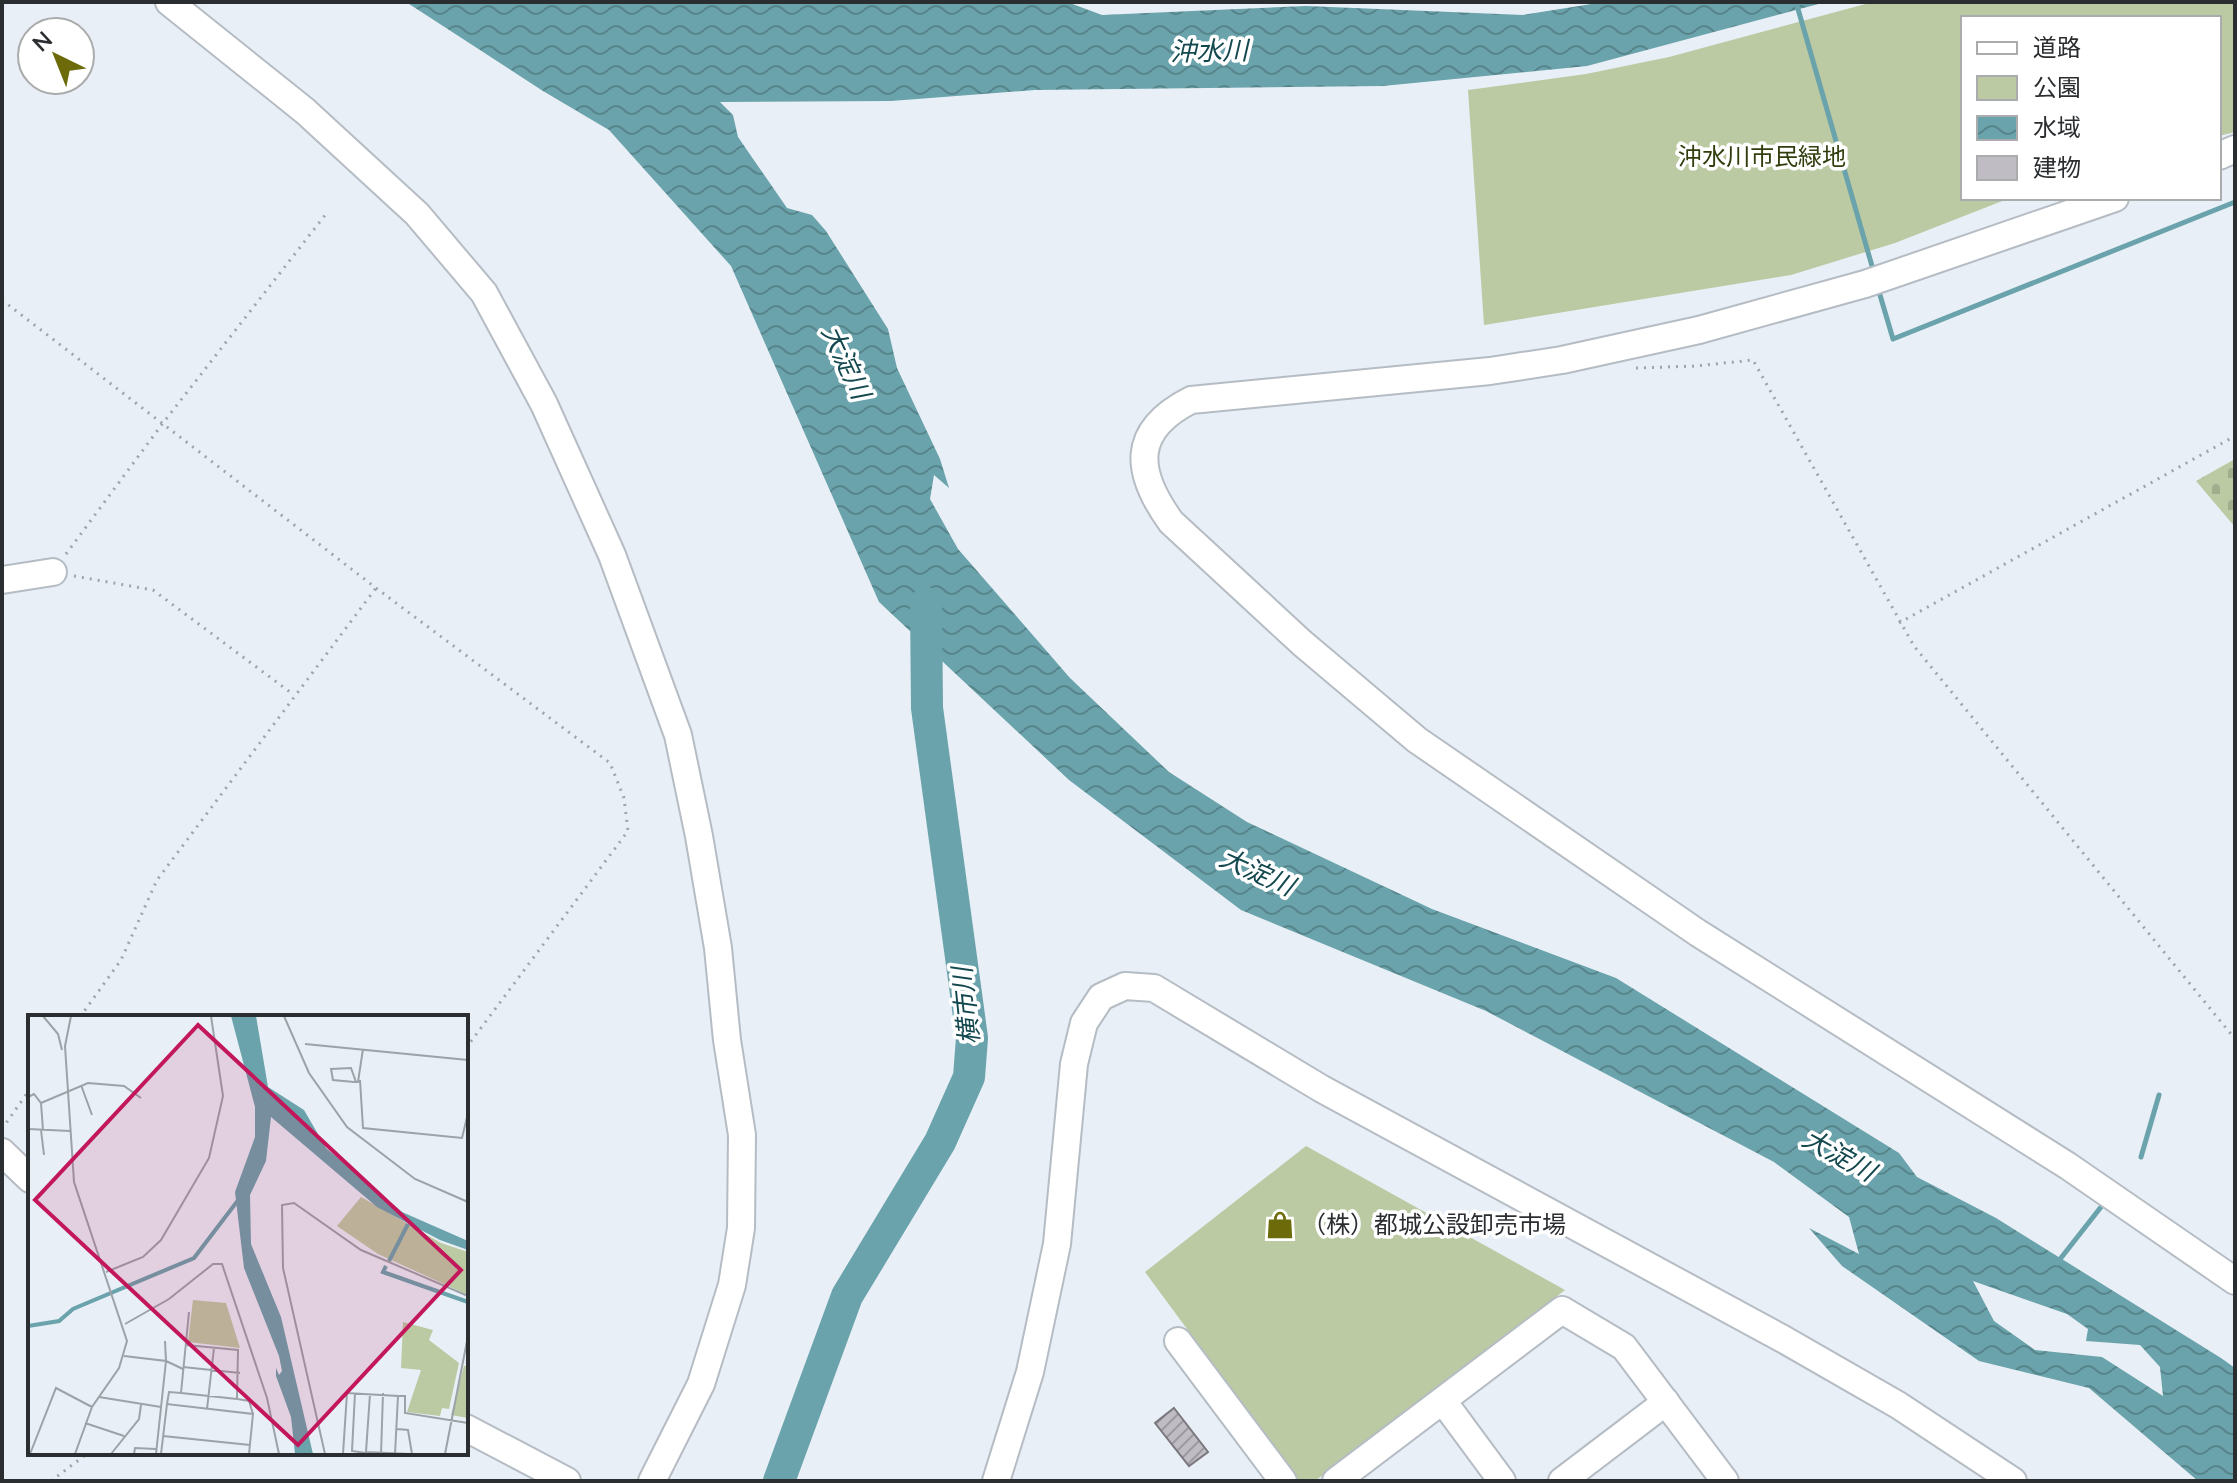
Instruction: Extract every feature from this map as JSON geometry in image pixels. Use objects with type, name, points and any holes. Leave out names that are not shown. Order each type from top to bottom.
[{"type":"street","points":[[169,2],[305,111],[417,214],[484,293],[544,404],[612,555],[678,735],[718,948],[727,1040],[742,1135],[741,1228],[732,1285],[701,1384],[652,1481]]},
{"type":"street","points":[[2109,200],[1865,284],[1699,330],[1562,360],[1490,371],[1191,400],[1156,423],[1147,442],[1144,459],[1146,478],[1171,522],[1302,643],[1417,740],[1698,933],[2068,1166],[2235,1281]]},
{"type":"street","points":[[2,580],[53,572]]},
{"type":"street","points":[[996,1481],[1030,1372],[1057,1244],[1074,1064],[1084,1023],[1101,997],[1125,986],[1154,988],[1322,1089],[1847,1375],[2013,1481]]},
{"type":"street","points":[[2,1152],[28,1177]]},
{"type":"street","points":[[1336,1481],[1562,1310],[1624,1347],[1725,1481]]},
{"type":"street","points":[[1178,1341],[1283,1481]]},
{"type":"street","points":[[1443,1401],[1502,1481]]},
{"type":"street","points":[[1562,1481],[1666,1402]]},
{"type":"street","points":[[468,1429],[567,1481]]},
{"type":"path","points":[[294,695],[153,590],[53,572],[163,423],[326,214]]},
{"type":"path","points":[[2,300],[376,588],[610,763],[624,798],[628,831],[468,1045]]},
{"type":"path","points":[[1627,368],[1753,360],[1899,623],[1934,674],[2235,1039]]},
{"type":"path","points":[[1899,623],[2235,436]]},
{"type":"path","points":[[81,1015],[121,960],[157,880],[376,588]]},
{"type":"path","points":[[2,1129],[28,1092]]},
{"type":"path","points":[[51,1481],[85,1455]]},
{"type":"green space","name":"沖水川市民緑地","points":[[1873,2],[2235,2],[2235,132],[2221,136],[2221,16],[1961,16],[1961,200],[2005,200],[1895,243],[1791,275],[1484,325],[1468,90],[1586,74],[1669,57]]},
{"type":"green space","points":[[2235,459],[2235,527],[2196,481]]},
{"type":"green space","points":[[1306,1146],[1565,1290],[1315,1481],[1299,1481],[1145,1272]]},
{"type":"water","points":[[406,2],[1067,2],[1102,15],[1306,6],[1523,15],[1604,2],[1826,2],[1587,66],[1383,86],[1035,90],[891,101],[720,102],[733,115],[738,137],[787,208],[812,215],[826,231],[888,329],[897,368],[940,459],[949,488],[934,475],[930,499],[958,549],[1070,678],[1169,772],[1247,822],[1432,909],[1616,978],[1899,1153],[1917,1177],[1996,1218],[2221,1358],[2235,1368],[2235,1481],[2198,1481],[2089,1388],[1979,1361],[1842,1266],[1809,1228],[1859,1254],[1849,1217],[1774,1162],[1486,1011],[1241,910],[1069,780],[879,602],[731,266],[609,130]],"holes":[[[1973,1281],[2067,1314],[2088,1329],[2086,1341],[2140,1345],[2160,1367],[2163,1396],[2102,1357],[2035,1350],[1994,1321]]]},
{"type":"building","points":[[1174,1408],[1208,1452],[1189,1466],[1155,1423]]},
{"type":"waterway","points":[[1796,2],[1872,266]]},
{"type":"waterway","points":[[1880,295],[1893,339],[2235,202]]},
{"type":"waterway","name":"横市川","points":[[779,1481],[847,1296],[940,1142],[969,1077],[972,1038],[927,708],[926,603]]},
{"type":"waterway","points":[[2141,1157],[2159,1095]]},
{"type":"waterway","points":[[2057,1263],[2101,1207]]},
{"type":"place","name":"（株）都城公設卸売市場","points":[[1280,1225]]},
{"type":"water label","name":"沖水川","points":[[1209,51]]},
{"type":"water label","name":"大淀川","points":[[846,362]]},
{"type":"water label","name":"大淀川","points":[[1257,872]]},
{"type":"water label","name":"大淀川","points":[[1839,1155]]}]
